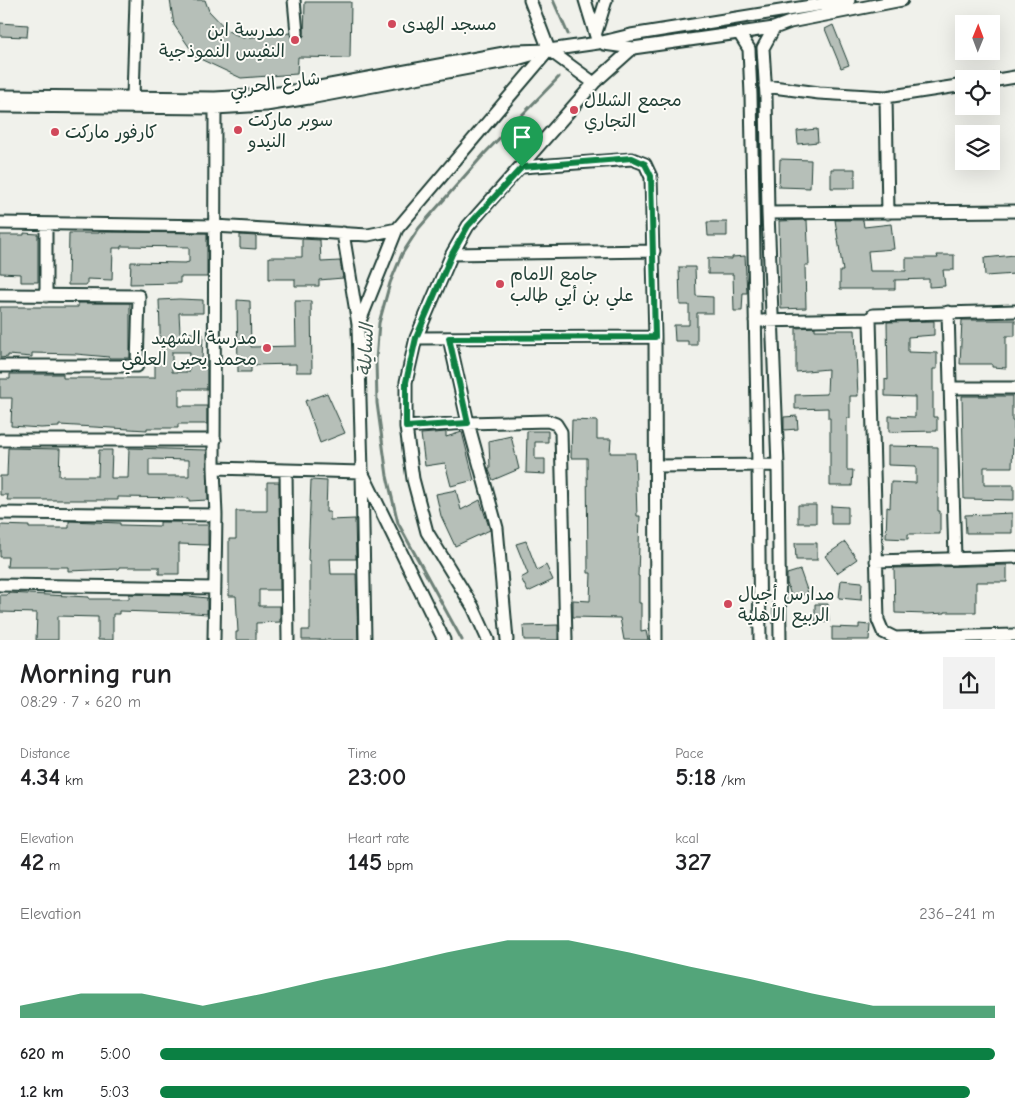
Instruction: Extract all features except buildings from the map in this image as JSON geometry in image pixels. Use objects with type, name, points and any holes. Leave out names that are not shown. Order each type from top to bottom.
[{"type":"street","points":[[133,97],[136,0]]},
{"type":"street","points":[[294,0],[297,33]]},
{"type":"street","points":[[530,0],[549,50],[594,83]]},
{"type":"street","points":[[585,0],[597,38]]},
{"type":"street","points":[[597,38],[606,0]]},
{"type":"street","name":"شارع الحربي","points":[[0,106],[216,108],[266,105],[315,98],[517,59],[597,38],[630,35],[849,0]]},
{"type":"street","name":"شارع الحربي","points":[[597,38],[633,48],[774,28],[790,22],[902,0]]},
{"type":"street","points":[[774,28],[763,48],[778,465],[780,640]]},
{"type":"street","points":[[739,33],[749,49],[760,640]]},
{"type":"street","points":[[749,49],[754,46],[761,46],[763,48]]},
{"type":"street","points":[[488,640],[473,607],[427,532],[413,479],[406,427],[406,382],[416,338],[452,254],[468,226],[522,167],[594,83],[633,48]]},
{"type":"street","points":[[358,326],[397,229],[549,50]]},
{"type":"street","name":"شارع الحربي","points":[[0,96],[215,98],[265,95],[314,88],[515,51],[549,50]]},
{"type":"street","points":[[1000,80],[1015,78]]},
{"type":"street","points":[[765,86],[819,94],[886,97],[955,86]]},
{"type":"street","points":[[886,97],[888,212]]},
{"type":"street","points":[[214,640],[216,515],[214,468],[214,226],[216,108]]},
{"type":"street","points":[[522,167],[632,158],[645,164],[651,176],[655,337],[656,640]]},
{"type":"street","points":[[768,213],[1015,211]]},
{"type":"street","points":[[0,223],[214,226],[368,235],[397,229]]},
{"type":"street","points":[[46,224],[46,296]]},
{"type":"street","points":[[343,234],[358,326],[365,640]]},
{"type":"street","points":[[452,254],[654,251]]},
{"type":"street","points":[[0,296],[138,296],[138,366],[0,366]]},
{"type":"street","points":[[755,321],[870,319],[873,315],[1015,311]]},
{"type":"street","points":[[948,312],[955,559]]},
{"type":"street","points":[[870,319],[878,620],[882,632],[895,638],[1015,635]]},
{"type":"street","points":[[416,338],[655,337]]},
{"type":"street","points":[[449,338],[468,423],[497,528],[507,640]]},
{"type":"street","points":[[950,388],[1015,388]]},
{"type":"street","points":[[406,427],[548,421],[556,424],[560,432],[566,640]]},
{"type":"street","points":[[0,440],[215,440]]},
{"type":"street","points":[[656,466],[778,465]]},
{"type":"street","points":[[214,468],[362,472]]},
{"type":"street","points":[[286,470],[288,640]]},
{"type":"street","points":[[362,472],[444,640]]},
{"type":"street","points":[[0,513],[216,515]]},
{"type":"street","points":[[876,561],[1015,557]]},
{"type":"street","points":[[0,585],[215,588]]},
{"type":"waterway","name":"السايلة","points":[[553,0],[568,34]]},
{"type":"waterway","name":"السايلة","points":[[462,640],[398,523],[387,476],[377,403],[376,360],[379,323],[390,283],[402,254],[419,228],[485,153],[559,77]]},
{"type":"place","name":"مسجد الهدى","points":[[392,24]]},
{"type":"place","name":"مدرسة ابن النفيس النموذجية","points":[[295,40]]},
{"type":"place","name":"مجمع الشلال التجاري","points":[[574,110]]},
{"type":"place","name":"سوبر ماركت النيدو","points":[[238,130]]},
{"type":"place","name":"كارفور ماركت","points":[[55,132]]},
{"type":"place","name":"جامع الامام علي بن أيي طالب","points":[[500,284]]},
{"type":"place","name":"مدرسة الشهيد محمد يحيى العلفي","points":[[267,348]]},
{"type":"place","name":"مدارس أجيال الربيع الأهلية","points":[[728,604]]},
{"type":"route","points":[[632,158],[645,164],[651,176],[655,337],[449,338],[468,423],[406,427],[406,382],[416,338],[452,254],[468,226],[522,167],[632,158]]}]
